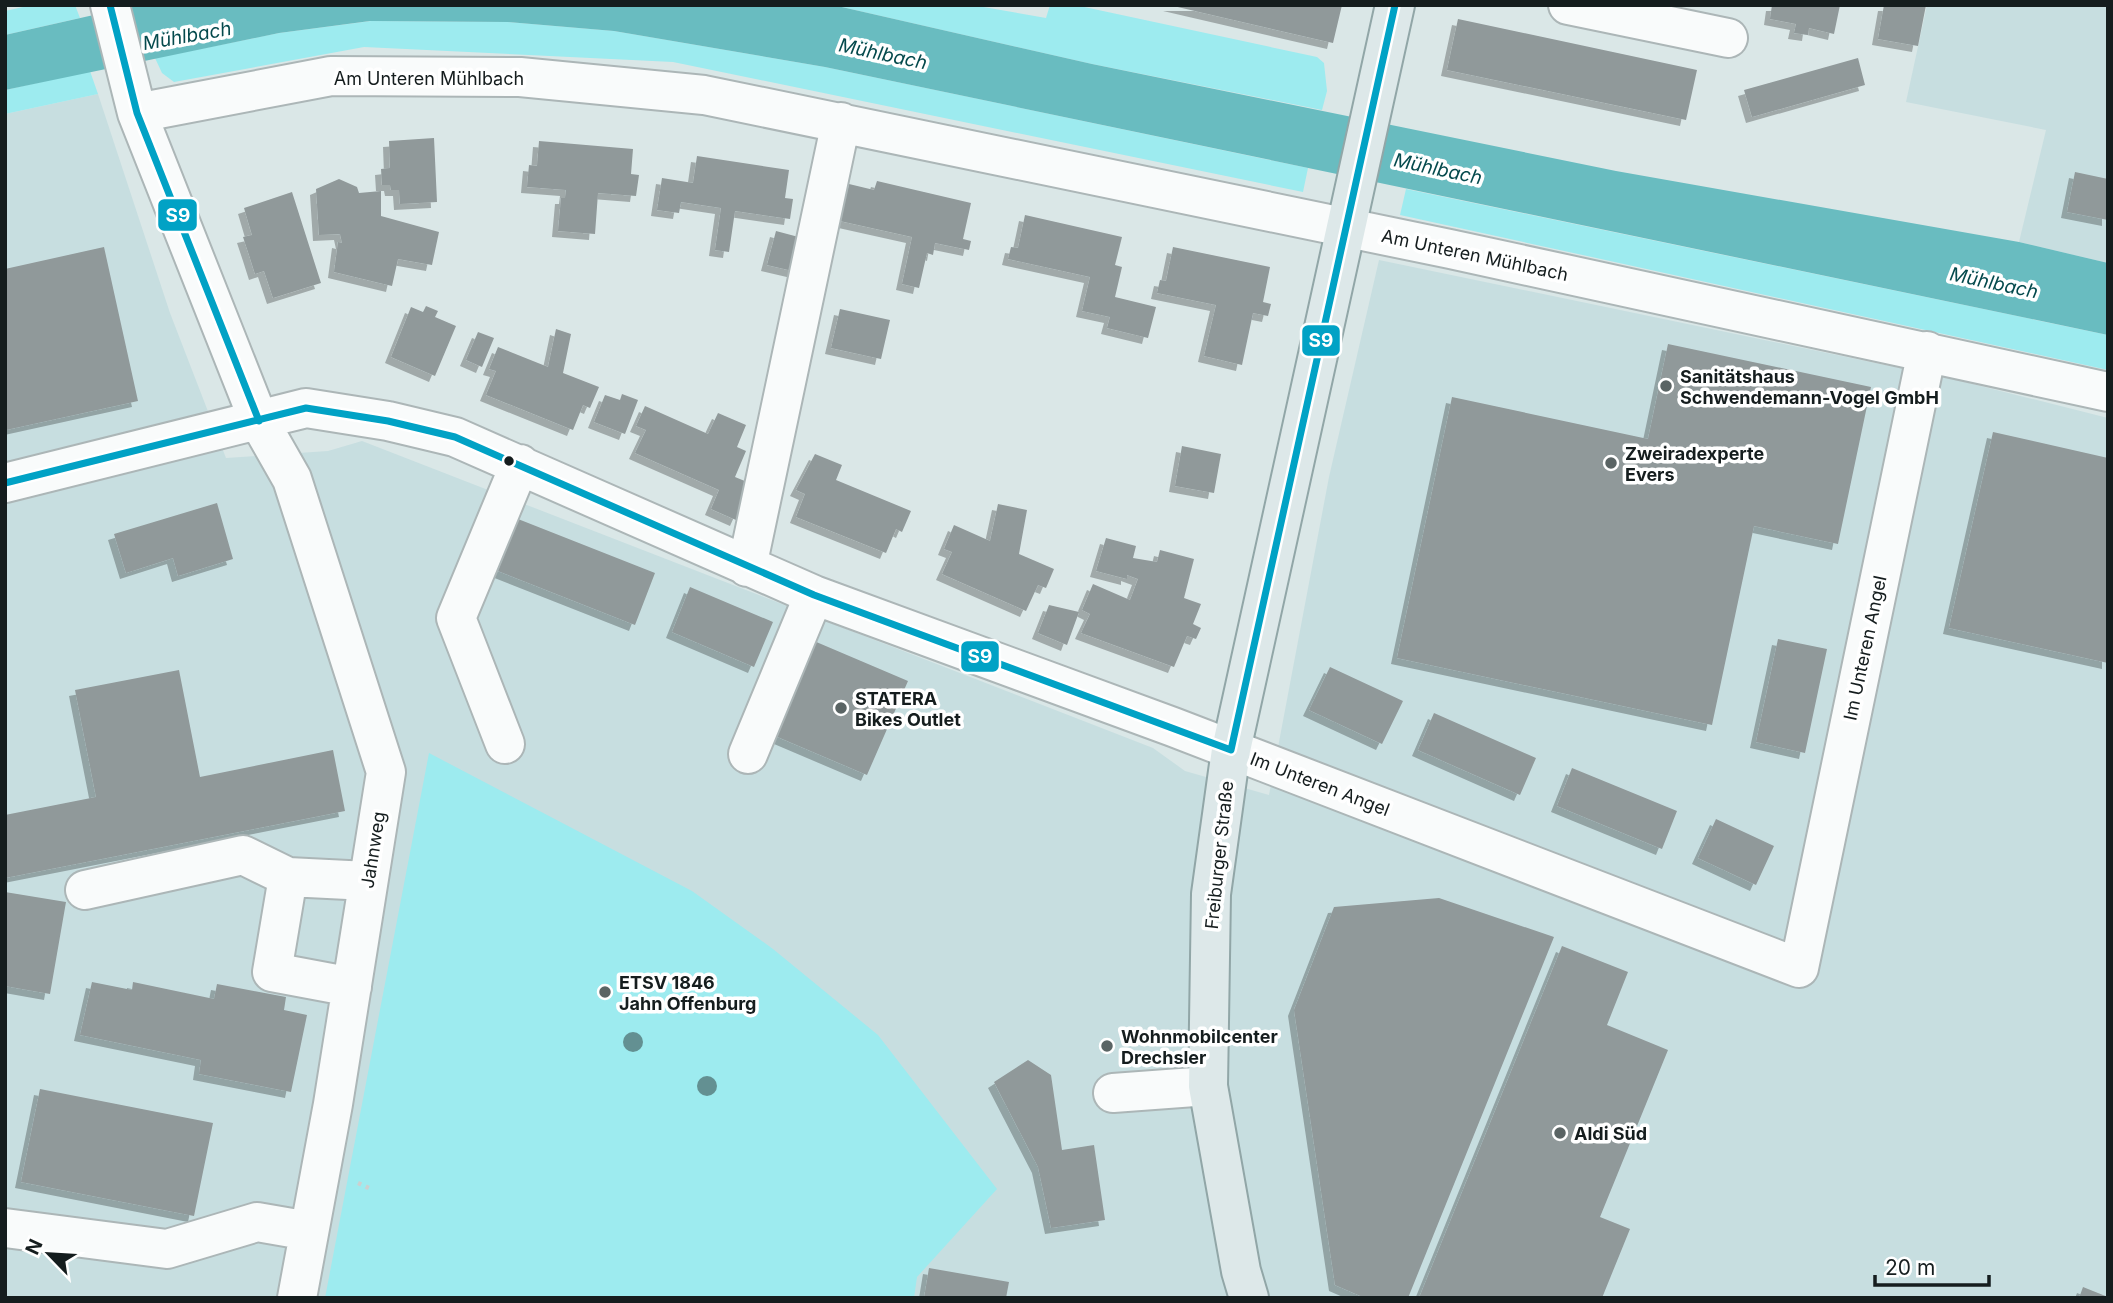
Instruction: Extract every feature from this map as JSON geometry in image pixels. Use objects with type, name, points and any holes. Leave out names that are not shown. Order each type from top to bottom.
[{"type":"main road","name":"Freiburger Straße","points":[[1249,1298],[1241,1271],[1208,1086],[1211,894],[1231,750],[1395,5]]},
{"type":"street","points":[[110,5],[133,98],[259,421]]},
{"type":"street","points":[[1568,5],[1728,38]]},
{"type":"street","name":"Am Unteren Mühlbach","points":[[133,98],[331,76],[520,77],[704,95],[1347,228],[2108,392]]},
{"type":"street","points":[[747,567],[841,122]]},
{"type":"street","name":"Im Unteren Angel","points":[[5,483],[306,408],[388,421],[455,437],[814,595],[1231,750],[1799,968],[1927,352]]},
{"type":"street","name":"Jahnweg","points":[[259,421],[292,478],[386,772],[352,987],[297,1298]]},
{"type":"street","points":[[505,744],[456,618],[520,464]]},
{"type":"street","points":[[748,754],[814,595]]},
{"type":"street","points":[[85,890],[243,855],[288,877],[368,881]]},
{"type":"street","points":[[288,877],[272,972],[352,987]]},
{"type":"street","points":[[1113,1093],[1208,1086]]},
{"type":"street","points":[[5,1228],[167,1249],[257,1222],[309,1231]]},
{"type":"shaded area","points":[[32,5],[75,5],[80,18],[5,35],[5,11]]},
{"type":"shaded area","points":[[833,5],[972,5],[1046,18],[1050,5],[1075,5],[1317,57],[1324,63],[1327,91],[1322,110],[1092,64]]},
{"type":"shaded area","points":[[1927,5],[2108,5],[2108,263],[2019,242],[2046,130],[1906,102]]},
{"type":"shaded area","points":[[371,21],[508,22],[614,31],[825,67],[1308,168],[1303,192],[673,62],[364,47],[174,82],[162,73],[155,58],[279,33]]},
{"type":"shaded area","points":[[90,71],[98,94],[5,114],[5,90]]},
{"type":"shaded area","points":[[98,94],[170,313],[226,458],[328,451],[362,441],[1153,748],[1185,771],[1269,795],[1329,477],[1379,260],[1957,380],[2108,418],[2108,1298],[5,1298],[5,114]]},
{"type":"shaded area","points":[[1406,189],[2108,335],[2108,370],[1400,215]]},
{"type":"shaded area","name":"ETSV 1846 Jahn Offenburg","points":[[429,753],[692,891],[773,949],[878,1035],[997,1189],[917,1277],[914,1298],[325,1298]]},
{"type":"water","name":"Mühlbach","points":[[138,5],[833,5],[1092,64],[1616,171],[2019,242],[2108,263],[2108,335],[825,67],[614,31],[508,22],[370,21],[279,33],[5,90],[5,35]]},
{"type":"building","points":[[1169,5],[1342,5],[1333,43]]},
{"type":"building","points":[[1772,5],[1840,5],[1834,34],[1809,28],[1808,35],[1794,33],[1796,24],[1770,19]]},
{"type":"building","points":[[1884,5],[1926,5],[1918,46],[1878,39]]},
{"type":"building","points":[[1458,19],[1697,70],[1686,120],[1447,70]]},
{"type":"building","points":[[1858,58],[1865,85],[1752,117],[1744,90]]},
{"type":"building","points":[[434,138],[437,202],[400,204],[399,190],[391,190],[390,185],[382,185],[381,169],[390,168],[389,141]]},
{"type":"building","points":[[539,141],[633,149],[631,174],[639,175],[636,196],[598,193],[595,234],[558,231],[561,198],[565,198],[566,190],[527,187],[529,165],[537,166]]},
{"type":"building","points":[[697,156],[789,170],[785,198],[793,199],[790,219],[735,211],[729,252],[715,250],[721,208],[681,202],[679,213],[657,210],[662,178],[693,183]]},
{"type":"building","points":[[2075,172],[2108,179],[2108,220],[2067,212]]},
{"type":"building","points":[[339,179],[357,187],[359,193],[381,191],[381,216],[439,232],[432,265],[398,259],[392,286],[334,272],[338,242],[342,243],[340,234],[319,235],[316,189]]},
{"type":"building","points":[[877,181],[971,203],[963,239],[971,241],[969,250],[935,243],[933,255],[927,253],[919,288],[902,284],[912,237],[840,221],[849,184],[874,190]]},
{"type":"building","points":[[292,192],[321,283],[273,298],[264,271],[255,274],[243,237],[252,235],[244,208]]},
{"type":"building","points":[[1025,215],[1122,237],[1115,265],[1122,267],[1115,297],[1156,307],[1148,338],[1107,328],[1110,317],[1082,311],[1090,277],[1008,259],[1011,247],[1018,248]]},
{"type":"building","points":[[776,231],[806,239],[797,272],[767,265]]},
{"type":"building","points":[[104,247],[138,401],[6,430],[5,269]]},
{"type":"building","points":[[1173,247],[1270,267],[1263,302],[1271,304],[1268,316],[1253,313],[1242,365],[1204,356],[1216,305],[1157,293],[1160,280],[1166,281]]},
{"type":"building","points":[[426,306],[438,311],[435,317],[456,326],[435,376],[391,357],[411,307],[423,312]]},
{"type":"building","points":[[840,309],[890,320],[881,359],[831,348]]},
{"type":"building","points":[[556,329],[571,334],[563,373],[599,387],[590,408],[583,405],[573,430],[486,395],[496,371],[489,369],[498,347],[548,367]]},
{"type":"building","points":[[478,332],[494,338],[482,367],[466,360]]},
{"type":"building","points":[[1668,344],[1871,387],[1838,544],[1754,526],[1712,725],[1397,658],[1452,397],[1648,439]]},
{"type":"building","points":[[622,394],[638,400],[625,434],[594,422],[605,395],[620,400]]},
{"type":"building","points":[[645,406],[708,434],[718,413],[746,425],[737,447],[746,451],[735,477],[752,484],[736,520],[711,509],[719,490],[635,453],[646,430],[636,426]]},
{"type":"building","points":[[1993,432],[2108,458],[2108,663],[1949,628]]},
{"type":"building","points":[[1182,446],[1221,454],[1214,493],[1175,486]]},
{"type":"building","points":[[815,454],[842,465],[836,480],[911,511],[902,532],[896,529],[886,553],[796,517],[805,494],[796,490]]},
{"type":"building","points":[[217,503],[233,559],[178,576],[173,558],[126,573],[114,534]]},
{"type":"building","points":[[998,504],[1027,510],[1019,554],[1054,569],[1046,588],[1038,585],[1026,611],[942,574],[952,552],[944,549],[954,525],[990,541]]},
{"type":"building","points":[[518,519],[655,573],[635,625],[498,571]]},
{"type":"building","points":[[1106,538],[1136,546],[1133,558],[1157,562],[1160,550],[1194,559],[1184,598],[1201,604],[1193,624],[1201,628],[1196,639],[1187,636],[1174,667],[1081,633],[1090,614],[1082,610],[1093,584],[1130,600],[1138,579],[1096,571]]},
{"type":"building","points":[[690,587],[773,622],[754,667],[672,632]]},
{"type":"building","points":[[1049,605],[1079,612],[1067,645],[1038,633]]},
{"type":"building","points":[[1778,639],[1827,649],[1805,753],[1756,742]]},
{"type":"building","name":"STATERA Bikes Outlet","points":[[814,641],[908,681],[867,775],[773,735]]},
{"type":"building","points":[[1330,667],[1403,701],[1382,744],[1309,710]]},
{"type":"building","points":[[179,670],[200,777],[333,750],[345,811],[5,878],[5,815],[96,797],[75,690]]},
{"type":"building","points":[[1434,713],[1536,758],[1520,795],[1418,750]]},
{"type":"building","points":[[1572,768],[1677,811],[1662,849],[1557,806]]},
{"type":"building","points":[[1716,819],[1774,846],[1756,885],[1698,858]]},
{"type":"building","points":[[5,892],[66,902],[50,994],[5,986]]},
{"type":"building","points":[[1439,898],[1554,937],[1408,1298],[1365,1298],[1335,1285],[1294,1010],[1334,907]]},
{"type":"building","name":"Aldi Süd","points":[[1562,946],[1628,972],[1607,1025],[1668,1050],[1600,1217],[1630,1229],[1602,1298],[1419,1298]]},
{"type":"building","points":[[92,982],[132,990],[133,982],[214,999],[217,984],[286,997],[284,1010],[307,1015],[291,1092],[199,1074],[201,1060],[80,1035]]},
{"type":"building","points":[[1028,1060],[1051,1075],[1062,1150],[1094,1145],[1105,1220],[1051,1228],[1038,1167],[994,1082]]},
{"type":"building","points":[[40,1089],[213,1123],[194,1216],[21,1182]]},
{"type":"building","points":[[929,1268],[1009,1282],[1006,1298],[924,1298]]},
{"type":"building","points":[[2083,1287],[2108,1297],[2108,1298],[2079,1298]]},
{"type":"transit line","name":"S9","points":[[110,5],[137,113],[259,421]]},
{"type":"transit line","name":"S9","points":[[5,483],[306,408],[388,421],[455,437],[814,595],[1231,750],[1395,5]]},
{"type":"place","name":"Sanitätshaus Schwendemann-Vogel GmbH","points":[[1666,386]]},
{"type":"place","name":"Zweiradexperte Evers","points":[[1611,463]]},
{"type":"place","name":"STATERA Bikes Outlet","points":[[841,708]]},
{"type":"place","name":"ETSV 1846 Jahn Offenburg","points":[[605,992]]},
{"type":"place","name":"Wohnmobilcenter Drechsler","points":[[1107,1046]]},
{"type":"place","name":"Aldi Süd","points":[[1560,1133]]}]
